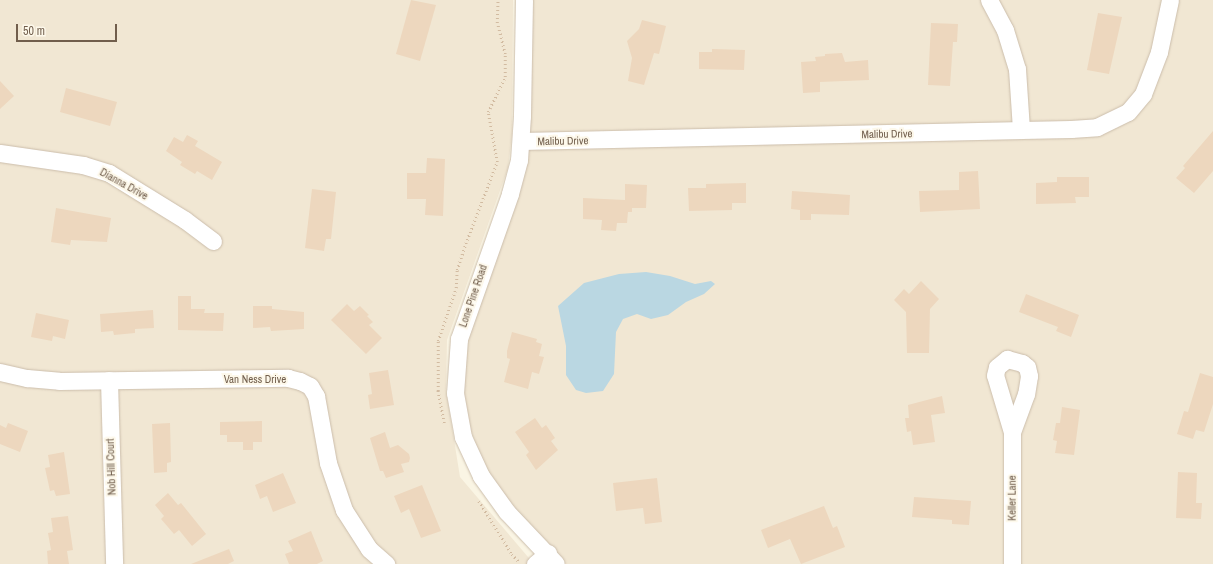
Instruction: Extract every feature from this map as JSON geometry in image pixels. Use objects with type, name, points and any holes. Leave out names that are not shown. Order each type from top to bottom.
[{"type":"street","name":"Lone Pine Road","points":[[524,0],[521,141],[510,194],[459,339],[455,393],[463,437],[481,476],[507,512],[546,560]]},
{"type":"street","points":[[989,0],[1004,30],[1017,69],[1021,130]]},
{"type":"street","name":"Malibu Drive","points":[[521,141],[1098,127],[1128,112],[1143,94],[1152,76],[1170,0]]},
{"type":"street","name":"Dianna Drive","points":[[0,153],[83,165],[108,173],[185,220],[213,241]]},
{"type":"street","name":"Van Ness Drive","points":[[0,372],[45,380],[288,378],[310,386],[316,396],[328,463],[344,510],[369,549],[386,564]]},
{"type":"street","name":"Nob Hill Court","points":[[109,380],[116,560]]},
{"type":"street","name":"Keller Lane","points":[[1012,432],[1012,564]]},
{"type":"path","points":[[516,558],[522,564]]},
{"type":"shaded area","points":[[0,0],[513,0],[512,134],[508,168],[447,340],[446,390],[460,477],[534,564],[0,564]]},
{"type":"shaded area","points":[[530,0],[1213,0],[1213,564],[566,564],[511,506],[479,456],[463,404],[466,345],[526,161]]},
{"type":"water","points":[[646,272],[670,276],[695,284],[711,281],[715,284],[704,294],[686,302],[668,315],[651,319],[637,314],[623,319],[616,332],[614,374],[603,391],[586,393],[576,390],[566,375],[566,346],[558,306],[584,283],[619,274]]},
{"type":"building","points":[[411,0],[436,5],[420,61],[396,54]]},
{"type":"building","points":[[1098,13],[1122,17],[1109,74],[1087,70]]},
{"type":"building","points":[[642,20],[666,26],[659,54],[654,53],[644,85],[628,81],[632,58],[627,41],[639,29]]},
{"type":"building","points":[[931,23],[958,24],[957,42],[953,42],[950,86],[928,85]]},
{"type":"building","points":[[712,49],[745,50],[744,70],[699,69],[699,52],[712,52]]},
{"type":"building","points":[[842,53],[845,62],[868,60],[869,80],[820,82],[820,92],[803,93],[801,62],[816,61],[815,57],[825,56],[825,54]]},
{"type":"building","points":[[0,81],[14,96],[0,109]]},
{"type":"building","points":[[66,88],[117,102],[110,126],[60,112]]},
{"type":"building","points":[[1213,131],[1213,171],[1194,193],[1176,178],[1185,168],[1183,166]]},
{"type":"building","points":[[187,135],[198,141],[195,146],[222,162],[212,180],[197,171],[195,174],[180,165],[182,162],[166,151],[174,137],[183,142]]},
{"type":"building","points":[[427,158],[445,159],[443,216],[425,215],[426,199],[407,199],[407,173],[426,173]]},
{"type":"building","points":[[978,171],[980,209],[920,212],[919,191],[959,190],[959,172]]},
{"type":"building","points":[[1057,177],[1089,177],[1089,197],[1075,197],[1076,203],[1036,204],[1036,183],[1057,182]]},
{"type":"building","points":[[746,183],[746,203],[732,203],[732,210],[689,211],[688,188],[706,188],[706,184]]},
{"type":"building","points":[[625,184],[647,185],[646,208],[632,208],[632,212],[628,212],[627,223],[617,223],[616,231],[601,230],[602,220],[583,219],[583,198],[625,200]]},
{"type":"building","points":[[312,189],[336,192],[331,239],[326,239],[324,251],[305,248]]},
{"type":"building","points":[[792,191],[850,195],[849,215],[811,214],[811,220],[800,220],[800,210],[791,209]]},
{"type":"building","points":[[56,208],[111,218],[107,242],[71,240],[70,245],[51,242]]},
{"type":"building","points":[[921,281],[939,299],[930,309],[929,353],[907,353],[906,312],[894,300],[904,289],[909,294]]},
{"type":"building","points":[[1026,294],[1079,315],[1071,337],[1056,331],[1058,327],[1019,312]]},
{"type":"building","points":[[178,296],[191,296],[191,309],[205,309],[204,313],[224,313],[223,331],[178,330]]},
{"type":"building","points":[[347,304],[354,311],[360,306],[369,315],[367,316],[373,322],[369,325],[382,338],[366,354],[331,320]]},
{"type":"building","points":[[253,306],[272,306],[272,309],[304,312],[304,329],[271,331],[270,327],[253,328]]},
{"type":"building","points":[[153,310],[154,328],[135,329],[135,333],[114,335],[113,331],[101,332],[100,314]]},
{"type":"building","points":[[36,313],[69,320],[65,339],[53,336],[52,341],[31,337]]},
{"type":"building","points":[[512,332],[537,339],[536,342],[542,344],[539,356],[544,357],[539,374],[532,372],[528,389],[504,382],[510,359],[507,358],[507,351]]},
{"type":"building","points":[[388,370],[394,405],[370,409],[368,395],[372,394],[369,373]]},
{"type":"building","points":[[1200,373],[1213,377],[1213,404],[1204,432],[1196,430],[1193,439],[1177,434],[1184,411],[1188,412]]},
{"type":"building","points":[[942,396],[945,413],[931,415],[935,442],[913,445],[911,431],[907,432],[905,418],[909,418],[908,405]]},
{"type":"building","points":[[1062,407],[1080,410],[1074,455],[1055,453],[1057,441],[1053,440],[1056,423],[1060,423]]},
{"type":"building","points":[[535,418],[542,428],[546,425],[555,438],[551,441],[558,450],[536,470],[526,455],[529,452],[515,432]]},
{"type":"building","points":[[262,421],[262,442],[253,442],[253,450],[243,450],[243,442],[227,442],[227,435],[220,435],[220,422]]},
{"type":"building","points":[[8,423],[28,431],[20,452],[0,444],[0,425],[6,428]]},
{"type":"building","points":[[170,423],[171,462],[167,463],[167,472],[154,473],[152,424]]},
{"type":"building","points":[[385,432],[390,448],[398,445],[409,454],[410,458],[409,462],[401,464],[404,472],[386,478],[383,471],[380,471],[370,438]]},
{"type":"building","points":[[64,452],[70,494],[56,496],[54,490],[50,491],[45,468],[50,467],[48,455]]},
{"type":"building","points":[[1178,472],[1197,473],[1196,503],[1202,503],[1201,519],[1176,518]]},
{"type":"building","points":[[283,473],[296,503],[273,512],[267,496],[260,499],[255,485]]},
{"type":"building","points":[[657,478],[662,522],[645,524],[643,508],[616,511],[613,483]]},
{"type":"building","points":[[422,485],[441,531],[421,538],[409,509],[401,513],[394,496]]},
{"type":"building","points":[[168,493],[178,505],[181,503],[206,534],[192,546],[179,530],[174,534],[161,519],[164,516],[155,505]]},
{"type":"building","points":[[914,497],[971,501],[969,525],[952,524],[952,520],[912,517]]},
{"type":"building","points":[[824,506],[833,528],[837,526],[845,547],[801,564],[790,539],[768,548],[761,530]]},
{"type":"building","points":[[68,516],[73,550],[67,551],[69,564],[48,564],[47,551],[51,550],[48,533],[53,532],[51,518]]},
{"type":"building","points":[[311,531],[323,561],[317,564],[289,564],[285,554],[293,551],[288,541]]},
{"type":"building","points":[[229,549],[234,561],[228,564],[191,564]]}]
